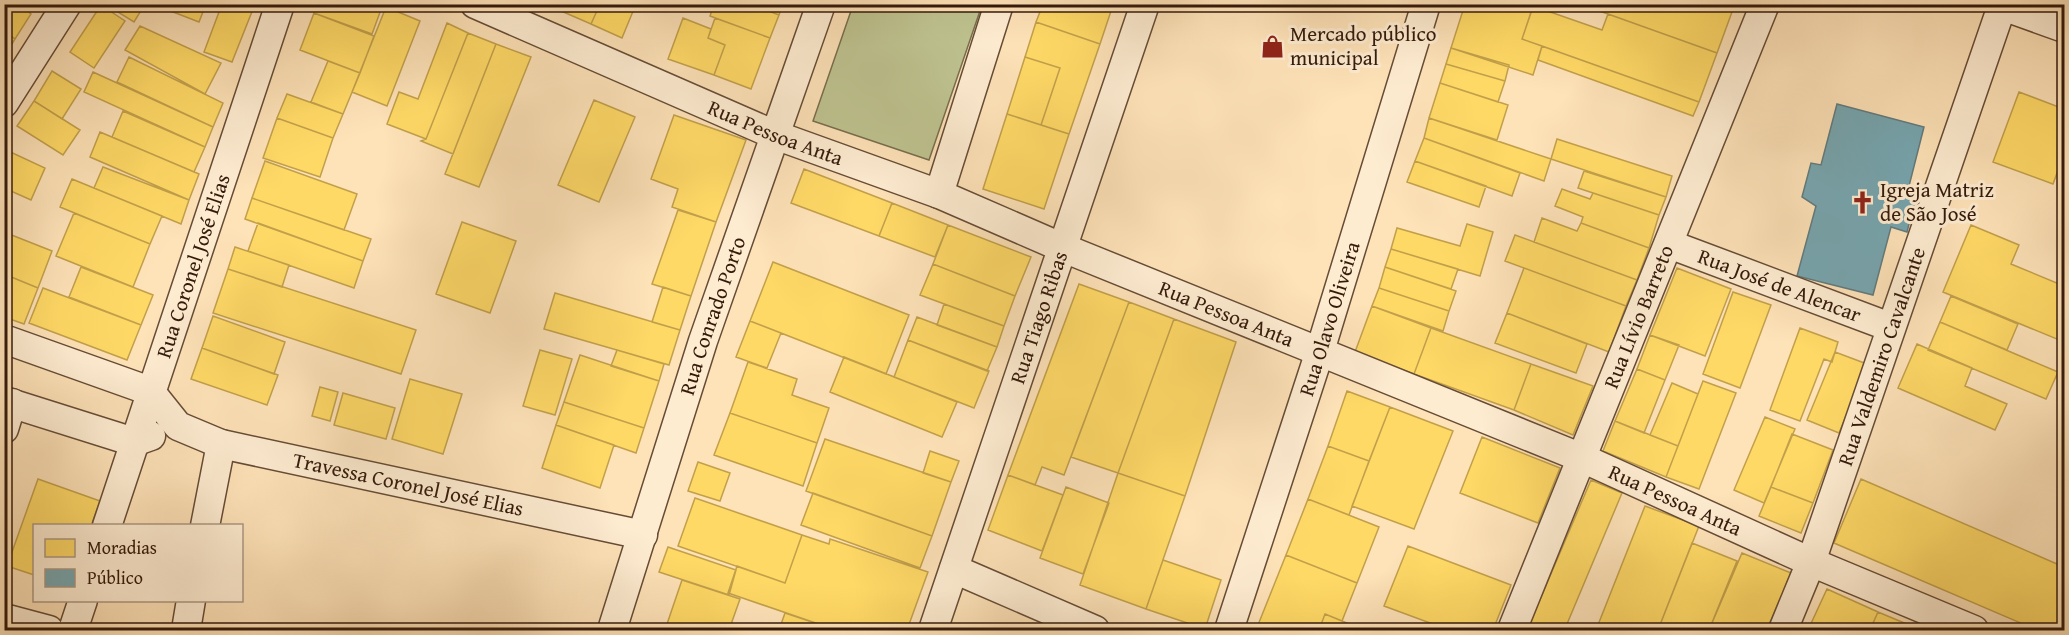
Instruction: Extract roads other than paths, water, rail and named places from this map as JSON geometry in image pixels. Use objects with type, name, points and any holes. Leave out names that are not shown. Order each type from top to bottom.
[{"type":"street","points":[[4,103],[68,4]]},
{"type":"street","name":"Rua Coronel José Elias","points":[[107,524],[280,4]]},
{"type":"street","name":"Rua Pessoa Anta","points":[[475,4],[775,135],[939,194],[1061,247],[1582,458],[1811,562],[1974,630]]},
{"type":"street","name":"Rua Conrado Porto","points":[[612,630],[703,341],[821,4]]},
{"type":"street","points":[[939,194],[999,4]]},
{"type":"street","name":"Rua Tiago Ribas","points":[[933,630],[1145,4]]},
{"type":"street","name":"Rua Olavo Oliveira","points":[[1229,630],[1320,351],[1426,4]]},
{"type":"street","name":"Rua Lívio Barreto","points":[[1512,630],[1765,4]]},
{"type":"street","name":"Rua Valdemiro Cavalcante","points":[[1783,630],[1811,562],[2000,5],[2064,28]]},
{"type":"street","name":"Rua José de Alencar","points":[[1669,244],[1890,327]]},
{"type":"street","points":[[4,339],[150,391]]},
{"type":"street","name":"Travessa Coronel José Elias","points":[[150,391],[178,426],[221,444],[643,534]]},
{"type":"street","points":[[7,411],[134,442],[178,426]]},
{"type":"street","points":[[205,524],[221,444]]},
{"type":"street","points":[[954,569],[1095,630]]},
{"type":"street","points":[[73,630],[82,602]]},
{"type":"street","points":[[186,630],[191,602]]},
{"type":"street","points":[[4,618],[49,630]]},
{"type":"place","name":"Mercado público municipal","points":[[1272,46]]},
{"type":"place","name":"Igreja Matriz de São José","points":[[1862,202]]}]
